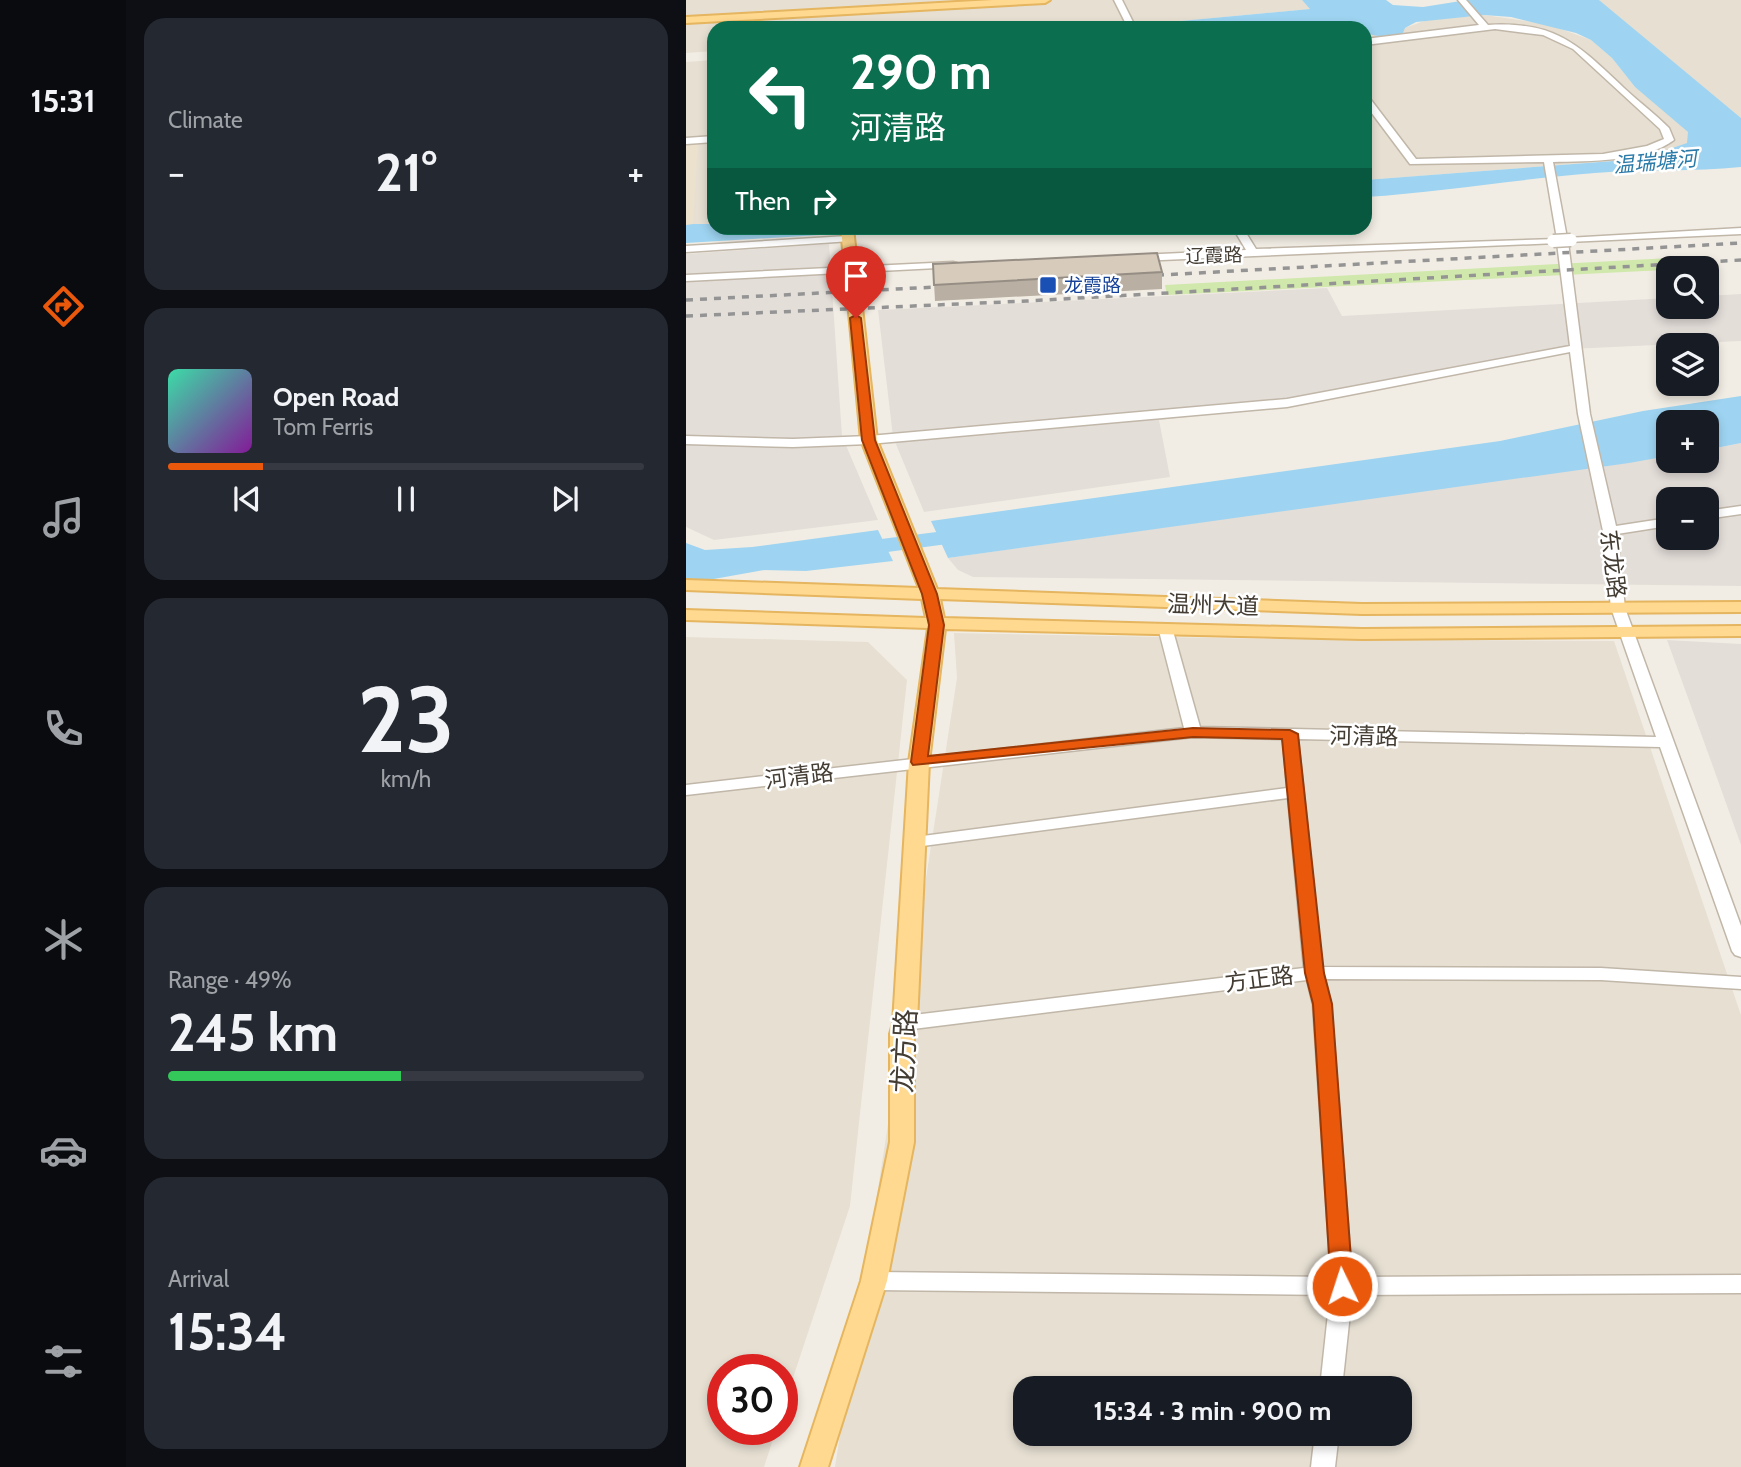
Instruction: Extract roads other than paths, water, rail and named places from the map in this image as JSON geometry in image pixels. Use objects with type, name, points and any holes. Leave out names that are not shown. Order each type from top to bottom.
[{"type":"main road","points":[[824,0],[826,16]]},
{"type":"main road","points":[[686,20],[826,16],[1045,0]]},
{"type":"main road","points":[[847,235],[869,440],[930,594],[937,625]]},
{"type":"main road","name":"温州大道","points":[[686,584],[1362,609],[1741,607]]},
{"type":"main road","name":"温州大道","points":[[686,615],[937,625],[1362,634],[1741,631]]},
{"type":"main road","name":"龙方路","points":[[814,1467],[874,1281],[902,1142],[902,1034],[905,1023],[919,762],[937,625]]},
{"type":"street","points":[[1118,0],[1128,21]]},
{"type":"street","points":[[1462,0],[1487,29]]},
{"type":"street","points":[[1372,41],[1487,29],[1531,30],[1569,42],[1664,128],[1669,140],[1656,148],[1549,162],[1476,159],[1413,162],[1372,107]]},
{"type":"street","points":[[686,141],[707,140]]},
{"type":"street","name":"东龙路","points":[[1549,162],[1586,422],[1610,531],[1618,608],[1741,951]]},
{"type":"street","name":"辽霞路","points":[[1121,258],[1741,231]]},
{"type":"street","points":[[686,249],[827,235]]},
{"type":"street","points":[[1242,235],[1253,253]]},
{"type":"street","points":[[686,278],[959,265]]},
{"type":"street","points":[[686,440],[793,443],[869,440],[1287,403],[1575,348]]},
{"type":"street","points":[[1719,513],[1741,510]]},
{"type":"street","points":[[1610,531],[1656,524]]},
{"type":"street","points":[[1166,631],[1193,732]]},
{"type":"street","name":"河清路","points":[[686,790],[1193,732],[1666,742]]},
{"type":"street","points":[[1290,734],[1314,973],[1322,1004],[1342,1286],[1332,1376]]},
{"type":"street","points":[[915,842],[1296,792]]},
{"type":"street","name":"方正路","points":[[905,1023],[1314,973],[1601,974],[1741,983]]},
{"type":"street","points":[[874,1281],[1342,1286],[1741,1284]]},
{"type":"street","points":[[1323,1467],[1325,1446]]},
{"type":"water","name":"温瑞塘河","points":[[1302,0],[1386,0],[1393,5],[1423,7],[1467,0],[1599,0],[1741,118],[1741,167],[1595,173],[1372,196],[1372,179],[1640,159],[1687,143],[1688,132],[1635,87],[1612,58],[1591,40],[1576,33],[1511,17],[1484,15],[1416,22],[1405,28],[1402,35],[1387,37],[1372,35],[1372,21],[1181,21],[1310,9]]},
{"type":"water","points":[[707,224],[707,235],[818,235],[686,243],[686,225]]},
{"type":"water","points":[[1741,396],[1741,443],[1719,447],[1719,410],[1656,410],[1656,458],[1629,463],[948,558],[931,521],[1500,441],[1643,411]]},
{"type":"water","points":[[878,530],[893,561],[806,571],[686,568],[686,543],[705,550],[752,547]]},
{"type":"waterway","points":[[850,550],[976,534]]},
{"type":"waterway","points":[[686,576],[761,564]]},
{"type":"railway","points":[[1143,276],[1741,243]]},
{"type":"railway","points":[[686,316],[1027,301],[1741,260]]},
{"type":"railway","points":[[686,300],[955,286]]},
{"type":"place","name":"龙霞路","points":[[1048,285]]}]
